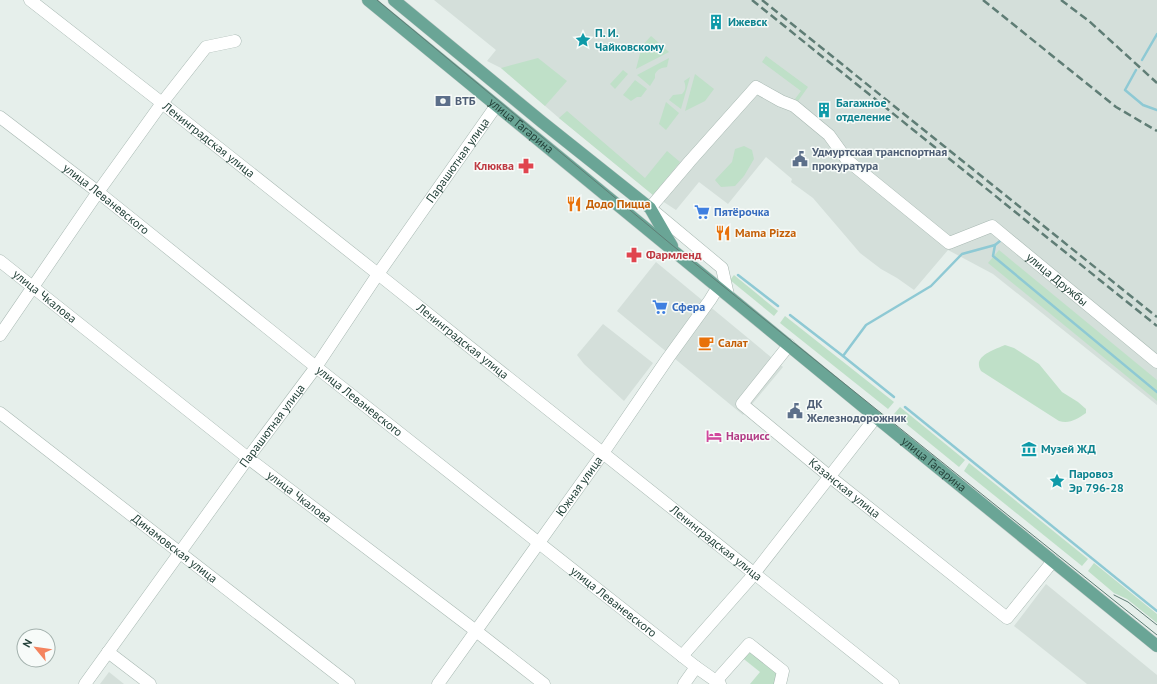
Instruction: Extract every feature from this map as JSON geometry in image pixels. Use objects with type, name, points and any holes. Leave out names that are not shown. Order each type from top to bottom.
[{"type":"main road","name":"улица Гагарина","points":[[368,0],[1157,646]]},
{"type":"main road","name":"улица Гагарина","points":[[394,0],[542,122],[650,208],[674,251]]},
{"type":"street","name":"Ленинградская улица","points":[[30,0],[378,274],[893,684]]},
{"type":"street","points":[[0,335],[98,192],[162,103],[206,47],[235,40]]},
{"type":"street","name":"улица Дружбы","points":[[650,208],[756,87],[781,101],[794,106],[829,135],[847,160],[949,243],[992,226],[1157,362]]},
{"type":"street","name":"Парашютная улица","points":[[84,684],[316,367],[378,274],[496,106]]},
{"type":"street","name":"улица Леваневского","points":[[0,117],[98,192],[316,367],[718,683]]},
{"type":"street","points":[[650,208],[722,268],[728,295]]},
{"type":"street","name":"улица Чкалова","points":[[0,261],[248,458],[476,630],[544,684]]},
{"type":"street","name":"Южная улица","points":[[438,684],[603,453],[718,287]]},
{"type":"street","name":"Казанская улица","points":[[789,345],[742,404],[829,476],[1007,618],[1053,561]]},
{"type":"street","name":"Динамовская улица","points":[[0,413],[349,684]]},
{"type":"street","points":[[682,656],[754,573],[876,417]]},
{"type":"street","points":[[718,683],[749,644],[783,671],[780,684]]},
{"type":"street","points":[[108,652],[150,684]]},
{"type":"street","points":[[684,684],[696,667]]},
{"type":"shaded area","points":[[434,0],[1157,0],[1157,405],[993,274],[948,250],[914,290],[881,269],[860,253],[813,198],[791,182],[792,179],[766,157],[728,204],[699,182],[676,210],[653,195],[501,68],[487,61],[496,50]]},
{"type":"shaded area","points":[[656,262],[783,367],[743,415],[617,311]]},
{"type":"shaded area","points":[[603,324],[653,363],[624,401],[584,364],[577,355]]},
{"type":"shaded area","points":[[1046,584],[1157,675],[1157,684],[1087,684],[1014,626]]},
{"type":"shaded area","points":[[109,672],[124,684],[100,684]]},
{"type":"green space","points":[[651,36],[669,52],[636,69],[642,46]]},
{"type":"green space","points":[[766,56],[808,87],[798,101],[795,99],[801,91],[762,62]]},
{"type":"green space","points":[[538,58],[567,81],[545,106],[501,68]]},
{"type":"green space","points":[[669,58],[667,67],[661,68],[657,71],[650,86],[637,75]]},
{"type":"green space","points":[[623,70],[628,74],[615,89],[610,84]]},
{"type":"green space","points":[[695,74],[714,89],[705,101],[685,111]]},
{"type":"green space","points":[[690,77],[681,109],[669,100],[673,95],[682,94],[685,88],[684,81]]},
{"type":"green space","points":[[635,80],[647,89],[641,97],[637,97],[631,101],[623,95]]},
{"type":"green space","points":[[666,102],[679,113],[666,130],[659,124]]},
{"type":"green space","points":[[567,111],[645,178],[667,151],[680,162],[653,195],[559,118]]},
{"type":"green space","points":[[744,146],[752,150],[754,159],[744,176],[735,186],[721,187],[715,180],[732,162],[735,149]]},
{"type":"green space","points":[[999,250],[1157,380],[1157,401],[988,263]]},
{"type":"green space","points":[[734,275],[778,311],[774,316],[730,280]]},
{"type":"green space","points":[[785,316],[894,402],[888,409],[780,323]]},
{"type":"green space","points":[[1005,345],[1014,348],[1039,364],[1062,392],[1086,409],[1086,413],[1070,421],[1059,421],[981,371],[979,361],[990,351]]},
{"type":"green space","points":[[900,407],[965,460],[959,467],[894,414]]},
{"type":"green space","points":[[969,463],[1088,559],[1082,566],[964,471]]},
{"type":"green space","points":[[1094,563],[1157,614],[1157,623],[1127,599],[1114,593],[1088,571]]},
{"type":"green space","points":[[748,648],[780,674],[780,684],[750,684],[760,672],[740,656]]},
{"type":"waterway","points":[[1142,60],[1157,34]]},
{"type":"waterway","points":[[1136,70],[1125,90],[1143,105],[1157,110]]},
{"type":"waterway","points":[[1000,241],[995,245],[993,256],[1157,392]]},
{"type":"waterway","points":[[843,356],[866,325],[931,286],[962,254],[995,245]]},
{"type":"waterway","points":[[738,275],[778,306]]},
{"type":"waterway","points":[[790,315],[894,397]]},
{"type":"waterway","points":[[905,407],[1157,611]]},
{"type":"tram line","points":[[377,0],[672,245],[1157,635]]},
{"type":"tram line","points":[[1114,595],[1128,602],[1157,625]]},
{"type":"railway","points":[[752,0],[1157,326]]},
{"type":"railway","points":[[762,0],[1157,317]]},
{"type":"railway","points":[[983,0],[1116,107],[1157,131]]},
{"type":"railway","points":[[1061,0],[1089,21],[1157,83]]},
{"type":"place","name":"Ижевск","points":[[716,22]]},
{"type":"place","name":"П. И. Чайковскому","points":[[583,40]]},
{"type":"place","name":"ВТБ","points":[[443,101]]},
{"type":"place","name":"Багажное отделение","points":[[824,110]]},
{"type":"place","name":"Удмуртская транспортная прокуратура","points":[[800,159]]},
{"type":"place","name":"Клюква","points":[[526,166]]},
{"type":"place","name":"Додо Пицца","points":[[574,204]]},
{"type":"place","name":"Пятёрочка","points":[[702,212]]},
{"type":"place","name":"Mama Pizza","points":[[723,233]]},
{"type":"place","name":"Фармленд","points":[[634,255]]},
{"type":"place","name":"Сфера","points":[[660,307]]},
{"type":"place","name":"Салат","points":[[706,343]]},
{"type":"place","name":"ДК Железнодорожник","points":[[795,411]]},
{"type":"place","name":"Нарцисс","points":[[714,436]]},
{"type":"place","name":"Музей ЖД","points":[[1029,449]]},
{"type":"place","name":"Паровоз Эр 796-28","points":[[1057,481]]}]
